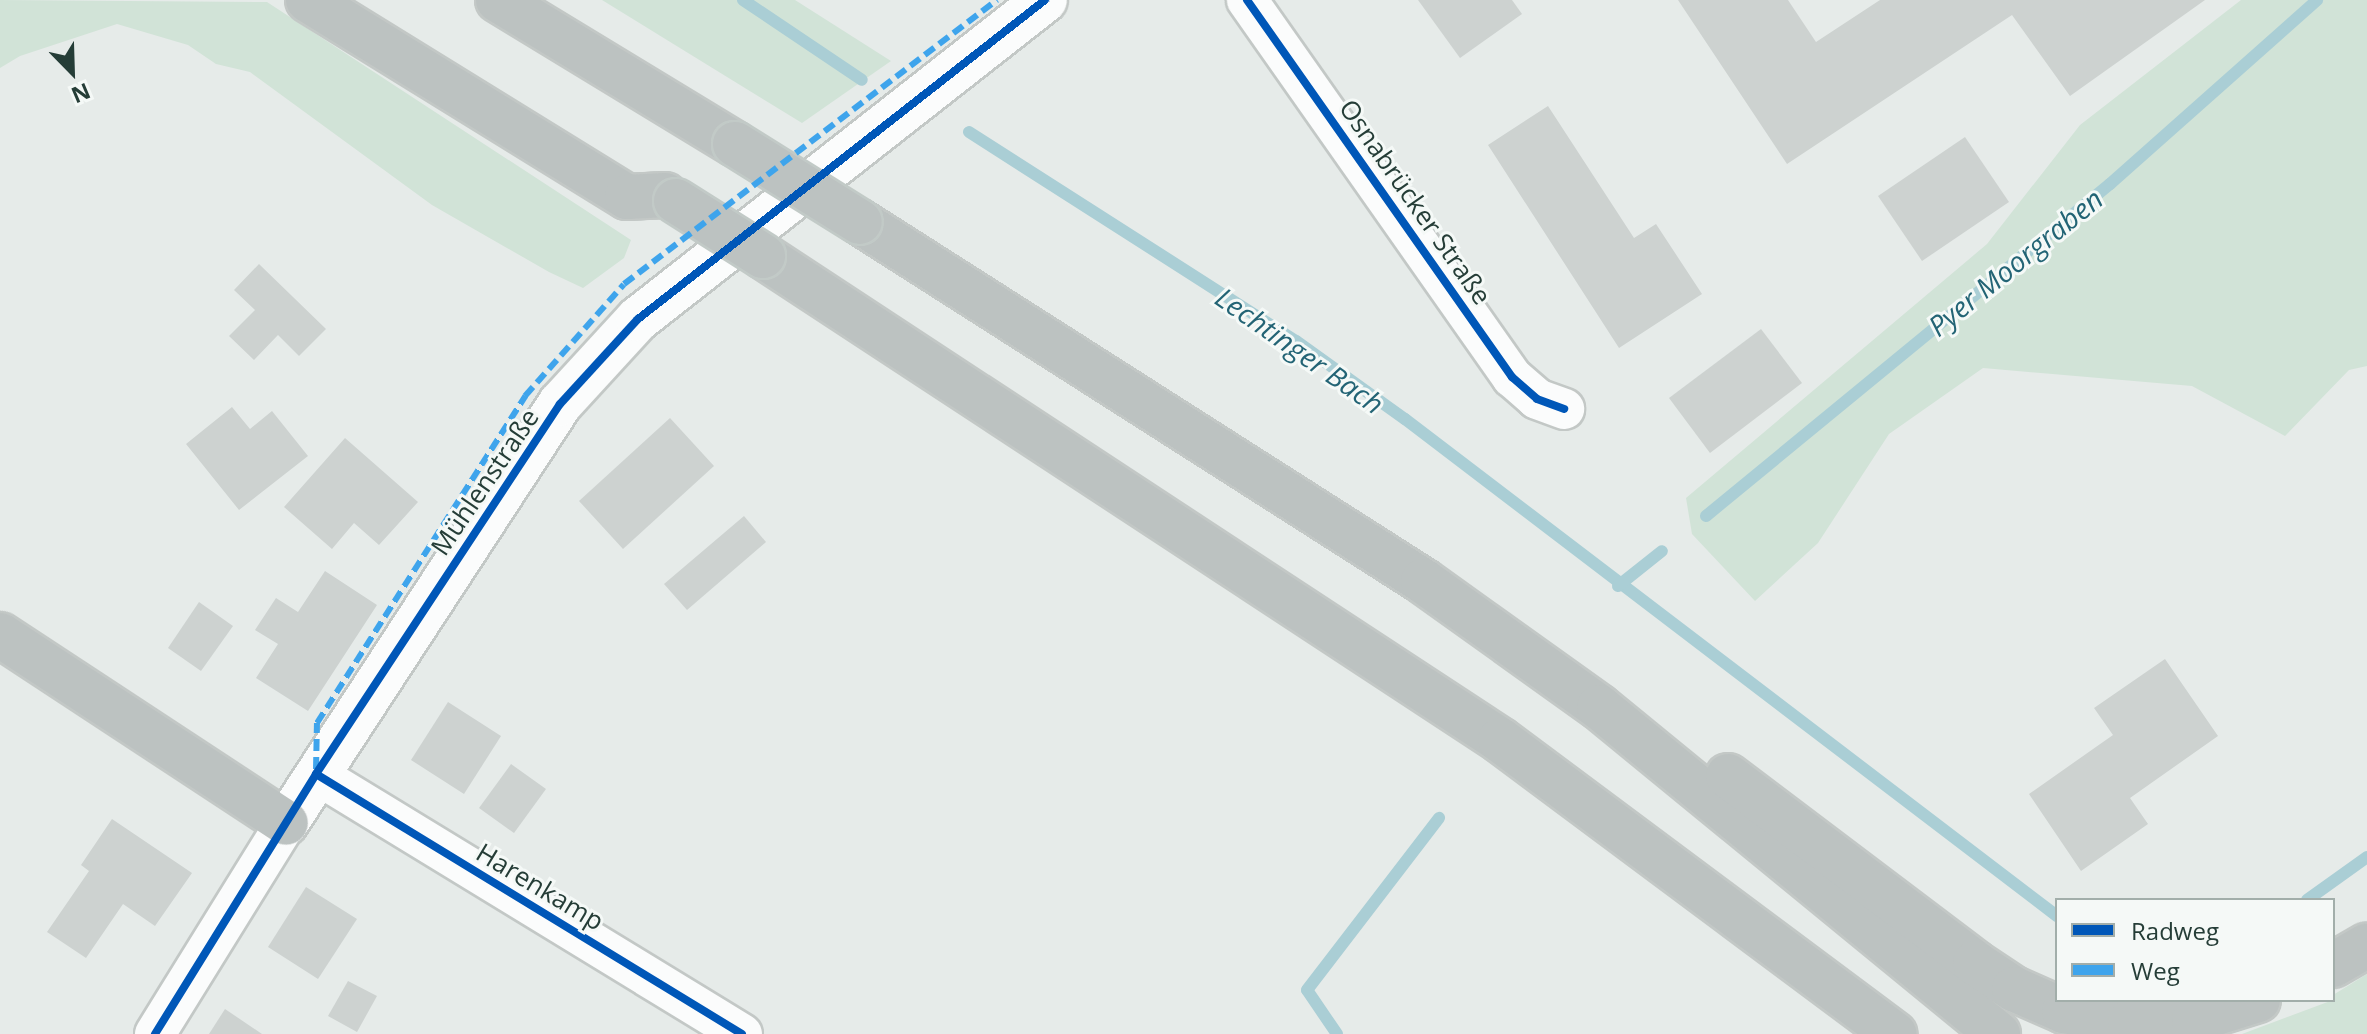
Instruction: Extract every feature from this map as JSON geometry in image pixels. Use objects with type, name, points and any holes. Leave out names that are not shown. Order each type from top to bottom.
[{"type":"highway","points":[[308,0],[627,197],[670,198]]},
{"type":"highway","points":[[351,0],[799,281],[1500,740],[1895,1034]]},
{"type":"highway","points":[[498,0],[860,222],[1423,581],[1599,707],[1998,1034]]},
{"type":"highway","points":[[0,635],[286,823]]},
{"type":"highway","points":[[1599,707],[1660,724],[2014,989],[2064,1011],[2130,1022],[2194,1020],[2252,1002]]},
{"type":"highway","points":[[2335,964],[2367,945]]},
{"type":"street","name":"Mühlenstraße","points":[[155,1034],[316,774],[560,404],[638,319],[1045,0]]},
{"type":"street","name":"Osnabrücker Straße","points":[[1247,0],[1512,377],[1537,399],[1564,409]]},
{"type":"street","name":"Harenkamp","points":[[316,774],[742,1034]]},
{"type":"green space","points":[[0,0],[267,2],[631,240],[624,258],[583,288],[549,272],[432,205],[250,72],[216,64],[188,45],[117,24],[20,56],[0,68]]},
{"type":"green space","points":[[602,0],[795,0],[891,61],[802,123]]},
{"type":"green space","points":[[2241,0],[2367,0],[2367,366],[2349,370],[2285,436],[2192,386],[1983,368],[1889,434],[1818,543],[1755,601],[1692,534],[1686,498],[1987,244],[2080,125]]},
{"type":"green space","points":[[2367,974],[2367,1034],[2242,1034],[2335,1002],[2335,994]]},
{"type":"building","points":[[1418,0],[1512,0],[1522,14],[1460,58]]},
{"type":"building","points":[[1678,0],[1788,0],[1816,42],[1880,0],[2205,0],[2070,96],[2012,15],[1787,164]]},
{"type":"building","points":[[1548,106],[1634,238],[1656,224],[1702,294],[1619,348],[1488,145]]},
{"type":"building","points":[[1965,137],[2009,202],[1922,261],[1878,196]]},
{"type":"building","points":[[259,264],[326,329],[299,356],[278,335],[254,360],[229,336],[255,310],[234,290]]},
{"type":"building","points":[[1761,329],[1802,383],[1710,453],[1669,398]]},
{"type":"building","points":[[232,407],[250,429],[272,411],[308,456],[239,510],[186,444]]},
{"type":"building","points":[[670,418],[714,466],[623,549],[579,501]]},
{"type":"building","points":[[345,438],[418,502],[379,545],[354,523],[332,549],[284,507]]},
{"type":"building","points":[[744,516],[766,542],[687,610],[664,584]]},
{"type":"building","points":[[325,571],[377,605],[308,711],[256,678],[278,644],[255,630],[276,598],[298,612]]},
{"type":"building","points":[[199,602],[233,626],[201,671],[168,648]]},
{"type":"building","points":[[2165,659],[2218,736],[2130,798],[2148,824],[2081,871],[2029,794],[2113,735],[2094,708]]},
{"type":"building","points":[[448,702],[501,736],[464,794],[411,760]]},
{"type":"building","points":[[511,764],[546,789],[514,833],[479,808]]},
{"type":"building","points":[[112,819],[192,873],[155,926],[123,904],[86,958],[47,932],[89,871],[81,865]]},
{"type":"building","points":[[306,887],[357,919],[318,979],[268,947]]},
{"type":"building","points":[[348,981],[377,996],[357,1032],[328,1016]]},
{"type":"building","points":[[225,1009],[262,1034],[209,1034]]},
{"type":"waterway","name":"Lechtinger Bach","points":[[743,0],[862,80]]},
{"type":"waterway","name":"Pyer Moorgraben","points":[[1706,516],[2110,184],[2317,0]]},
{"type":"waterway","name":"Lechtinger Bach","points":[[969,132],[1296,341],[1405,419],[2055,914]]},
{"type":"waterway","name":"Pyer Moorgraben","points":[[1618,586],[1662,551]]},
{"type":"waterway","name":"Lechtinger Bach","points":[[1337,1034],[1307,990],[1439,818]]},
{"type":"waterway","points":[[2310,898],[2367,857]]},
{"type":"marked path","points":[[316,769],[317,723],[525,396],[624,284],[997,0]]},
{"type":"cycle path","points":[[155,1034],[316,774],[560,404],[638,319],[1045,0]]},
{"type":"cycle path","points":[[1247,0],[1512,377],[1537,399],[1564,409]]},
{"type":"cycle path","points":[[316,774],[742,1034]]}]
